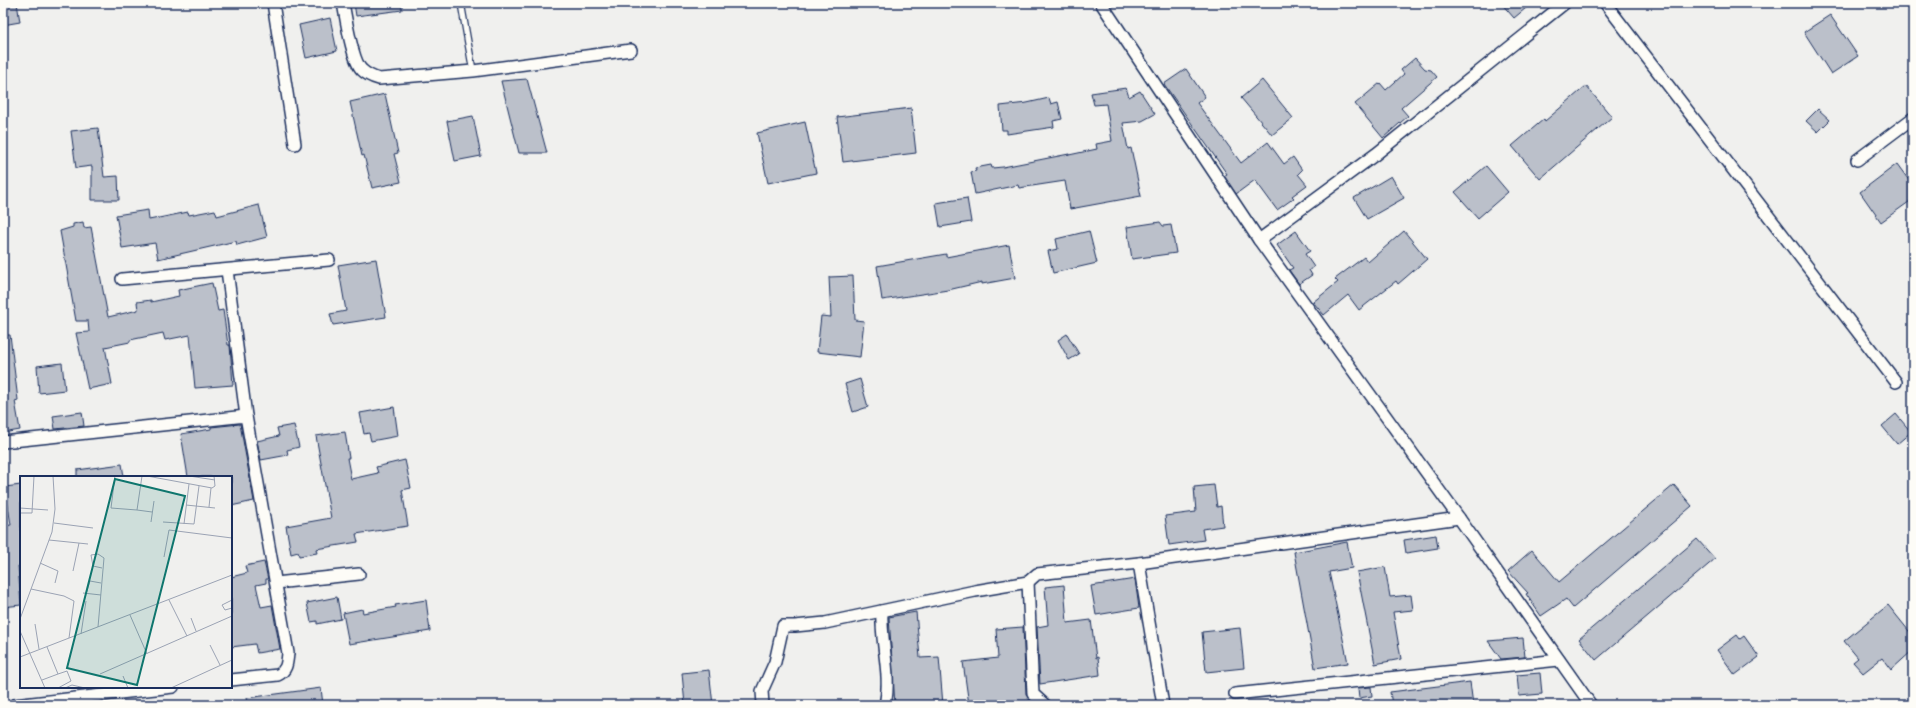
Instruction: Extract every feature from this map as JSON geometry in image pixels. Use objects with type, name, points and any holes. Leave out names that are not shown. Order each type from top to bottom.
[{"type":"street","points":[[273,3],[294,144]]},
{"type":"street","points":[[342,3],[353,51],[360,69],[368,75],[379,79],[473,71],[631,50]]},
{"type":"street","points":[[1101,3],[1259,240],[1459,518],[1591,705]]},
{"type":"street","points":[[1259,240],[1376,154],[1565,3]]},
{"type":"street","points":[[1605,3],[1896,382]]},
{"type":"street","points":[[1857,160],[1913,118]]},
{"type":"street","points":[[122,279],[329,260]]},
{"type":"street","points":[[227,270],[246,416],[288,653],[287,665],[284,672],[278,675],[232,680]]},
{"type":"street","points":[[3,442],[246,416]]},
{"type":"street","points":[[763,705],[762,691],[775,662],[783,626],[825,623],[975,591],[1028,582],[1037,574],[1139,563],[1459,518]]},
{"type":"street","points":[[1139,563],[1163,705]]},
{"type":"street","points":[[276,583],[359,574]]},
{"type":"street","points":[[1028,582],[1033,694],[1045,705]]},
{"type":"street","points":[[882,611],[881,626],[888,674],[885,705]]},
{"type":"street","points":[[1235,694],[1559,660]]},
{"type":"street","points":[[14,705],[164,688]]},
{"type":"lane","points":[[461,3],[473,71]]},
{"type":"building","points":[[3,3],[17,3],[20,22],[3,25]]},
{"type":"building","points":[[354,3],[402,3],[402,10],[356,16]]},
{"type":"building","points":[[1501,3],[1532,3],[1514,18]]},
{"type":"building","points":[[1830,15],[1858,56],[1831,74],[1804,32]]},
{"type":"building","points":[[330,18],[337,51],[306,58],[299,25]]},
{"type":"building","points":[[1415,58],[1425,69],[1431,70],[1437,77],[1401,108],[1408,116],[1383,138],[1355,104],[1380,83],[1386,90],[1404,74],[1401,70]]},
{"type":"building","points":[[1186,69],[1205,97],[1197,103],[1241,163],[1268,142],[1284,164],[1293,157],[1302,170],[1298,174],[1307,185],[1292,196],[1294,198],[1277,210],[1255,180],[1236,194],[1224,176],[1227,174],[1164,84]]},
{"type":"building","points":[[527,79],[547,153],[519,153],[501,81]]},
{"type":"building","points":[[1262,80],[1293,118],[1272,135],[1241,98]]},
{"type":"building","points":[[1586,86],[1612,117],[1540,179],[1512,146],[1544,119],[1545,121]]},
{"type":"building","points":[[1126,88],[1129,97],[1140,91],[1155,114],[1142,121],[1123,123],[1128,149],[1131,148],[1141,196],[1070,209],[1065,181],[1019,188],[1018,185],[975,194],[971,172],[976,171],[975,168],[991,165],[992,168],[1003,167],[1069,155],[1097,149],[1096,144],[1112,141],[1106,104],[1094,105],[1091,93]]},
{"type":"building","points":[[385,94],[398,153],[394,154],[401,182],[372,188],[364,155],[362,156],[350,102]]},
{"type":"building","points":[[1049,98],[1051,104],[1058,102],[1062,119],[1053,121],[1054,127],[1007,134],[1007,130],[1002,130],[1000,106],[1027,103]]},
{"type":"building","points":[[911,108],[916,153],[843,162],[837,117]]},
{"type":"building","points":[[1818,109],[1830,120],[1818,132],[1806,121]]},
{"type":"building","points":[[473,116],[481,156],[455,161],[447,121]]},
{"type":"building","points":[[805,122],[816,173],[768,183],[757,133]]},
{"type":"building","points":[[98,128],[104,177],[118,176],[119,200],[92,200],[92,166],[76,168],[71,131]]},
{"type":"building","points":[[1897,164],[1913,186],[1913,199],[1881,222],[1860,192]]},
{"type":"building","points":[[1486,166],[1508,192],[1478,218],[1455,192]]},
{"type":"building","points":[[1391,176],[1404,198],[1367,219],[1354,198]]},
{"type":"building","points":[[967,198],[971,222],[940,227],[936,203]]},
{"type":"building","points":[[259,205],[267,237],[237,245],[236,241],[158,259],[155,243],[122,248],[116,215],[148,210],[149,220],[188,212],[189,215],[215,210],[217,216]]},
{"type":"building","points":[[83,222],[84,228],[91,227],[108,317],[138,310],[137,302],[151,300],[151,302],[179,296],[178,290],[212,283],[218,311],[223,310],[228,345],[230,345],[233,385],[195,388],[190,335],[165,340],[163,333],[105,347],[112,384],[88,389],[76,333],[89,332],[88,321],[76,321],[60,231],[73,227],[73,224]]},
{"type":"building","points":[[1160,222],[1163,226],[1171,225],[1176,253],[1132,259],[1127,227]]},
{"type":"building","points":[[1089,231],[1097,263],[1053,273],[1048,251],[1058,249],[1056,239]]},
{"type":"building","points":[[1296,231],[1310,251],[1305,254],[1314,267],[1309,270],[1312,275],[1299,284],[1289,270],[1293,268],[1277,245]]},
{"type":"building","points":[[1404,231],[1427,259],[1398,284],[1396,281],[1359,310],[1348,295],[1324,315],[1313,302],[1338,282],[1335,279],[1364,257],[1368,262]]},
{"type":"building","points":[[1009,245],[1015,278],[982,284],[982,282],[948,290],[882,300],[877,266],[946,254],[946,257]]},
{"type":"building","points":[[376,259],[386,317],[333,325],[330,314],[346,311],[338,265]]},
{"type":"building","points":[[853,276],[855,320],[864,321],[860,357],[817,352],[821,316],[831,317],[829,277]]},
{"type":"building","points":[[1067,334],[1079,354],[1069,360],[1058,340]]},
{"type":"building","points":[[3,335],[10,335],[18,400],[15,401],[20,430],[3,433]]},
{"type":"building","points":[[62,363],[65,390],[39,393],[37,366]]},
{"type":"building","points":[[860,379],[868,407],[853,412],[845,384]]},
{"type":"building","points":[[394,407],[398,436],[371,441],[369,433],[364,434],[360,413]]},
{"type":"building","points":[[82,412],[84,426],[55,429],[53,416]]},
{"type":"building","points":[[1896,414],[1911,432],[1897,444],[1882,426]]},
{"type":"building","points":[[240,424],[254,501],[232,506],[232,476],[188,476],[181,434],[211,429],[211,427]]},
{"type":"building","points":[[294,425],[299,447],[287,450],[288,455],[261,460],[257,441],[279,436],[277,428]]},
{"type":"building","points":[[345,432],[349,458],[347,458],[351,479],[378,473],[376,467],[405,460],[411,488],[402,490],[408,526],[356,534],[358,542],[316,549],[317,553],[299,556],[298,552],[291,554],[286,526],[331,518],[316,436]]},
{"type":"building","points":[[122,464],[124,476],[77,476],[77,470]]},
{"type":"building","points":[[20,485],[20,566],[18,566],[20,605],[3,607],[3,526],[11,525],[5,487]]},
{"type":"building","points":[[1214,485],[1217,507],[1221,506],[1223,526],[1202,529],[1204,540],[1169,545],[1165,516],[1196,512],[1194,487]]},
{"type":"building","points":[[1674,485],[1692,506],[1573,608],[1566,599],[1541,616],[1526,594],[1528,593],[1508,571],[1532,550],[1559,582]]},
{"type":"building","points":[[1436,535],[1438,548],[1406,553],[1404,540]]},
{"type":"building","points":[[1697,539],[1715,559],[1596,660],[1579,639]]},
{"type":"building","points":[[1347,542],[1352,568],[1329,572],[1348,663],[1315,668],[1294,552]]},
{"type":"building","points":[[264,562],[268,579],[266,579],[266,583],[256,585],[261,607],[272,605],[280,649],[257,653],[255,644],[232,647],[232,577],[247,573],[245,566]]},
{"type":"building","points":[[1385,567],[1390,597],[1411,595],[1413,610],[1393,612],[1401,659],[1375,664],[1357,572]]},
{"type":"building","points":[[1135,579],[1139,608],[1096,615],[1091,586]]},
{"type":"building","points":[[1064,585],[1067,623],[1091,620],[1096,658],[1098,657],[1100,675],[1040,684],[1037,627],[1048,625],[1045,587]]},
{"type":"building","points":[[337,597],[341,619],[317,624],[317,621],[311,622],[307,603]]},
{"type":"building","points":[[426,600],[430,631],[349,644],[343,613],[362,609],[363,613],[396,607],[395,605]]},
{"type":"building","points":[[1888,605],[1913,636],[1913,650],[1891,670],[1882,658],[1863,673],[1853,662],[1858,658],[1844,641]]},
{"type":"building","points":[[916,612],[920,658],[939,657],[943,705],[895,705],[889,617]]},
{"type":"building","points":[[1023,627],[1026,694],[1033,703],[969,705],[963,662],[998,658],[996,629]]},
{"type":"building","points":[[1240,628],[1244,668],[1206,672],[1202,632]]},
{"type":"building","points":[[1737,635],[1740,639],[1744,636],[1759,657],[1735,675],[1717,650]]},
{"type":"building","points":[[1523,638],[1525,657],[1501,659],[1488,641]]},
{"type":"building","points":[[709,670],[713,705],[685,705],[682,673]]},
{"type":"building","points":[[1540,673],[1542,694],[1519,696],[1517,675]]},
{"type":"building","points":[[1470,682],[1473,705],[1392,705],[1390,692]]},
{"type":"building","points":[[1371,687],[1372,696],[1359,698],[1358,688]]},
{"type":"building","points":[[321,688],[323,705],[248,705],[247,698]]}]
